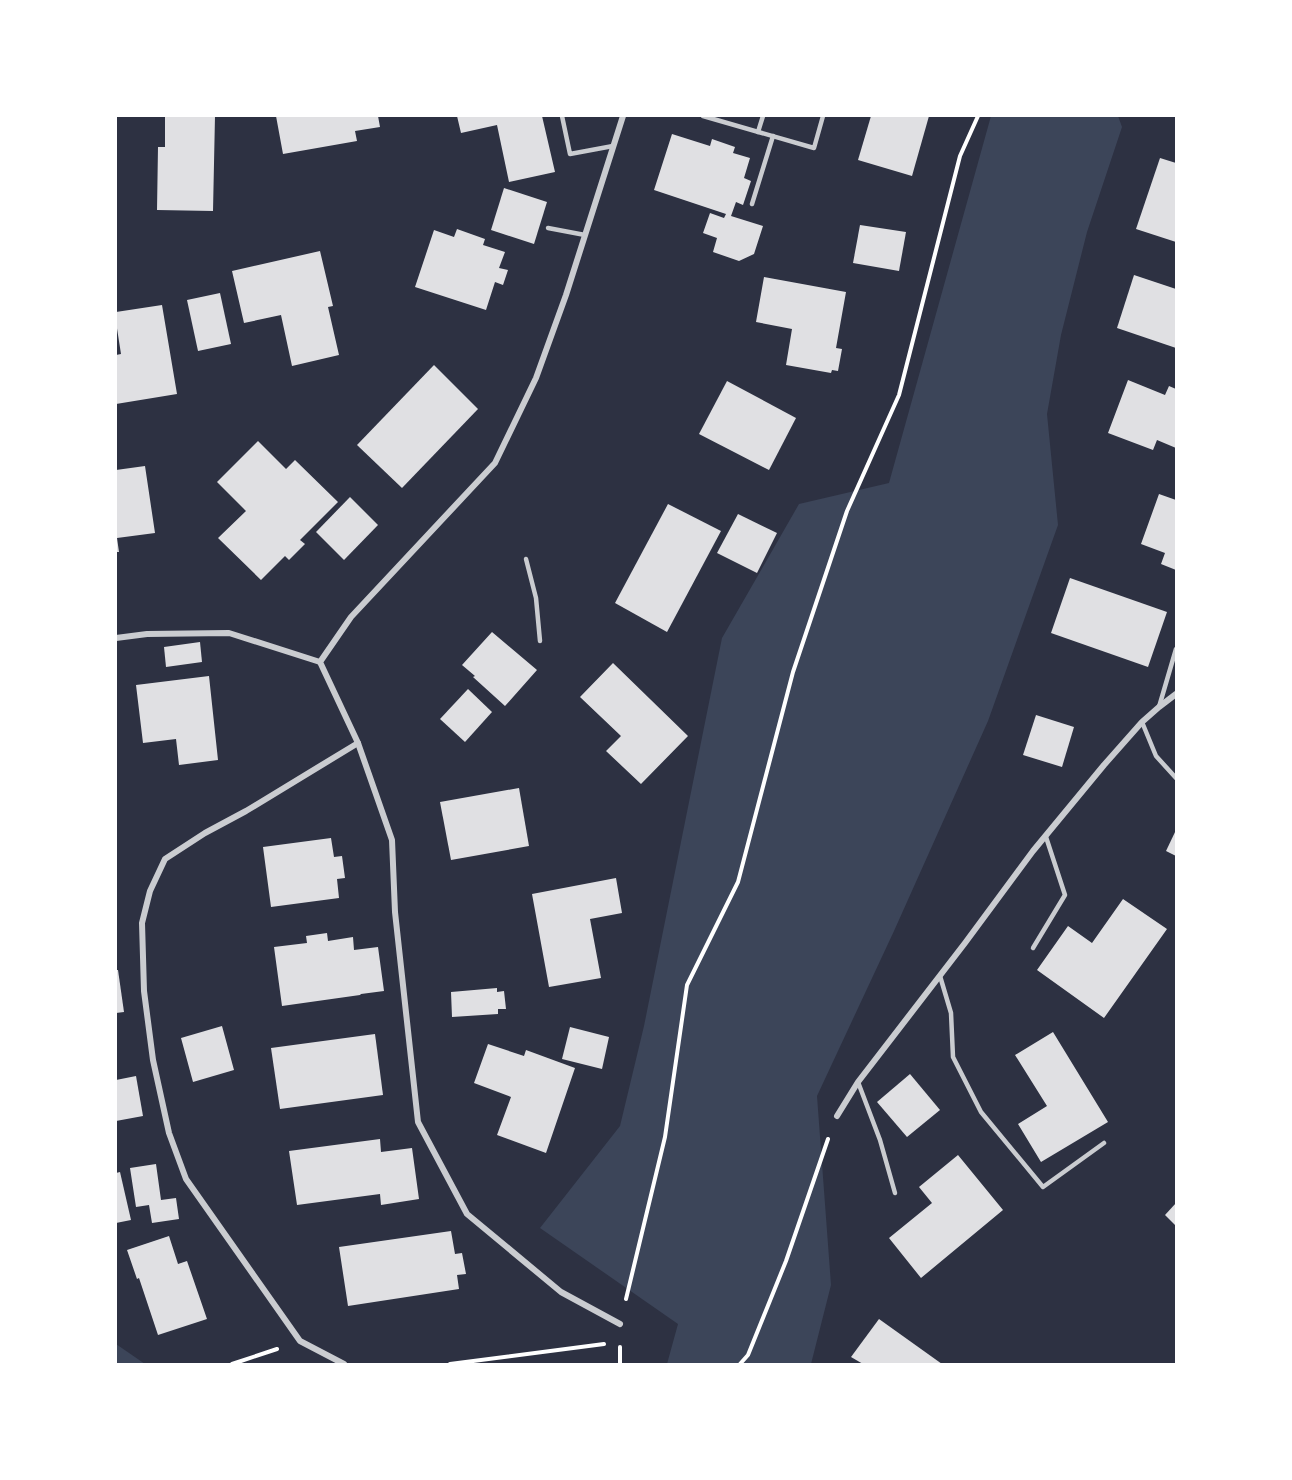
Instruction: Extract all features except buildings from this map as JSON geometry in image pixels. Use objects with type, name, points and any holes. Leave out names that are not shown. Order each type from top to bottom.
[{"type":"street","points":[[320,662],[351,617],[495,463],[536,378],[566,295],[623,116]]},
{"type":"street","points":[[116,638],[147,634],[229,633],[320,662],[358,743],[392,840],[395,912],[418,1122],[467,1214],[561,1292],[620,1324]]},
{"type":"street","points":[[837,1116],[858,1082],[966,943],[1033,851],[1142,722],[1176,694]]},
{"type":"street","points":[[341,1364],[300,1341],[186,1179],[169,1133],[153,1060],[144,991],[142,923],[150,891],[165,859],[204,833],[246,811],[358,743]]},
{"type":"lane","points":[[562,116],[570,154],[613,146]]},
{"type":"lane","points":[[702,116],[814,148],[823,116]]},
{"type":"lane","points":[[758,132],[763,116]]},
{"type":"lane","points":[[752,204],[773,136]]},
{"type":"lane","points":[[548,228],[585,235]]},
{"type":"lane","points":[[526,559],[536,598],[540,641]]},
{"type":"lane","points":[[1159,707],[1176,649]]},
{"type":"lane","points":[[1142,722],[1156,756],[1176,778]]},
{"type":"lane","points":[[1033,948],[1065,895],[1046,837]]},
{"type":"lane","points":[[940,976],[951,1013],[953,1057],[981,1112],[1043,1187],[1104,1143]]},
{"type":"lane","points":[[858,1082],[880,1140],[896,1193]]},
{"type":"path","points":[[621,1365],[620,1324],[665,1137],[687,986],[738,882],[793,672],[847,511],[899,395],[960,156],[978,116]]},
{"type":"path","points":[[740,1365],[748,1355],[786,1261],[837,1116]]},
{"type":"path","points":[[232,1365],[300,1341]]},
{"type":"path","points":[[450,1365],[620,1342]]},
{"type":"shaded area","points":[[991,116],[1118,116],[1122,127],[1087,232],[1061,335],[1047,414],[1058,525],[988,721],[817,1096],[831,1285],[811,1364],[667,1364],[678,1324],[540,1228],[620,1126],[644,1026],[722,638],[799,504],[889,483]]},
{"type":"shaded area","points":[[116,1344],[145,1364],[116,1364]]}]
